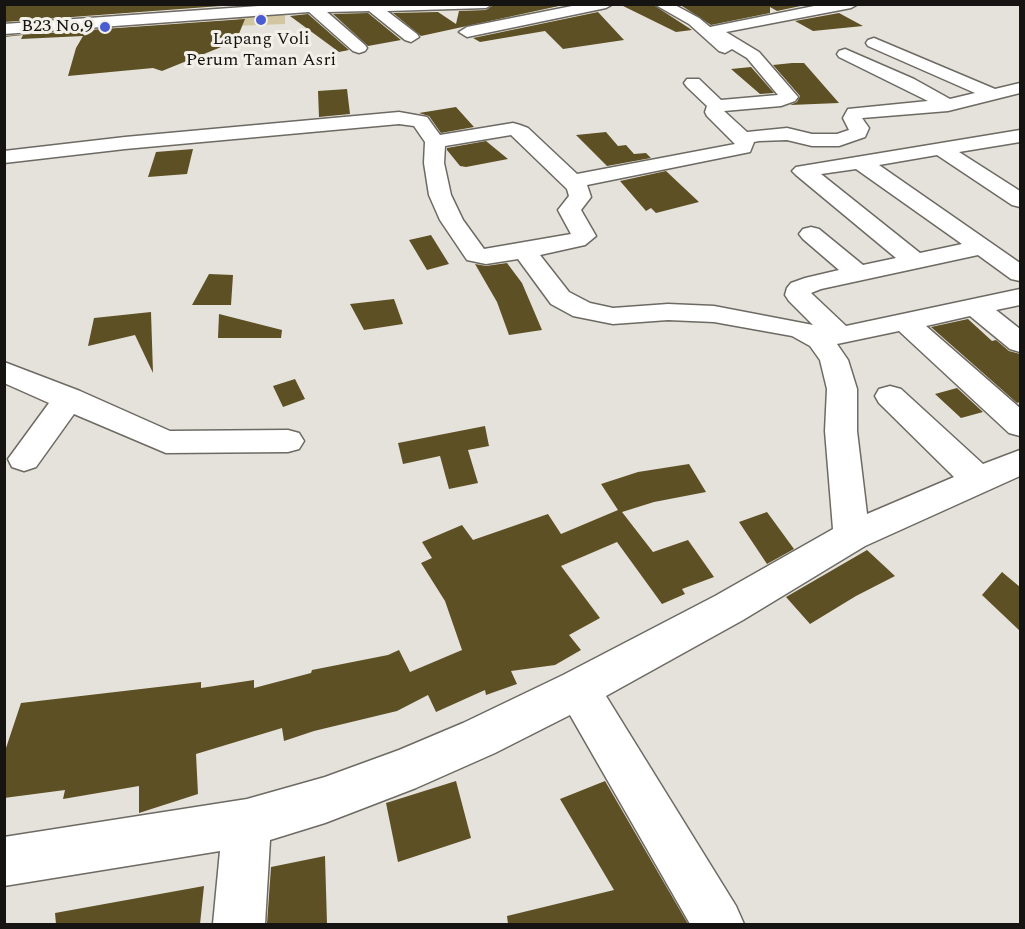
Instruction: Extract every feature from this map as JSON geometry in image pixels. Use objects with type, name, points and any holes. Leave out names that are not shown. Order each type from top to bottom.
[{"type":"street","points":[[4,29],[164,11],[277,7],[437,7],[486,4]]},
{"type":"street","points":[[437,7],[466,29],[561,8],[606,4]]},
{"type":"street","points":[[661,4],[694,21],[725,48]]},
{"type":"street","points":[[574,181],[743,148],[745,144],[743,140],[714,112],[718,107],[777,101],[789,97],[753,54],[721,36],[716,30],[758,20],[851,4]]},
{"type":"street","points":[[373,7],[411,37]]},
{"type":"street","points":[[313,8],[359,48]]},
{"type":"street","points":[[730,9],[749,17]]},
{"type":"street","points":[[874,43],[992,94]]},
{"type":"street","points":[[845,54],[908,83],[948,105]]},
{"type":"street","points":[[693,83],[718,107]]},
{"type":"street","points":[[868,86],[908,83]]},
{"type":"street","points":[[743,140],[759,135],[787,134],[812,140],[839,140],[858,133],[859,128],[852,118],[855,113],[948,105],[1020,88]]},
{"type":"street","points":[[4,157],[125,143],[399,118],[420,122],[435,142],[435,163],[440,195],[452,220],[475,253],[486,257],[583,238],[583,232],[569,210],[580,197],[581,192],[574,181],[516,130],[507,129],[435,142]]},
{"type":"street","points":[[989,124],[1018,139]]},
{"type":"street","points":[[915,261],[802,173],[807,169],[939,148],[1018,139]]},
{"type":"street","points":[[939,148],[1020,200]]},
{"type":"street","points":[[859,161],[1020,274]]},
{"type":"street","points":[[811,234],[857,273]]},
{"type":"street","points":[[983,247],[857,273],[800,288],[798,295],[840,336],[1020,297]]},
{"type":"street","points":[[524,251],[560,298],[582,310],[631,317],[668,312],[714,314],[791,327],[820,340],[834,360],[842,389],[841,431],[852,536]]},
{"type":"street","points":[[975,307],[1020,343]]},
{"type":"street","points":[[905,322],[1020,425]]},
{"type":"street","points":[[4,371],[166,442],[288,441]]},
{"type":"street","points":[[890,396],[977,479]]},
{"type":"street","points":[[24,459],[69,398]]},
{"type":"street","points":[[4,862],[247,823],[325,800],[400,772],[479,738],[578,689],[729,608],[852,536],[1020,462]]},
{"type":"street","points":[[578,689],[718,924]]},
{"type":"street","points":[[240,924],[247,823]]},
{"type":"shaded area","name":"Lapang Voli Perum Taman Asri","points":[[285,14],[285,24],[235,26],[239,16]]},
{"type":"building","points":[[4,4],[248,4],[4,22]]},
{"type":"building","points":[[495,4],[568,4],[421,36],[393,13],[438,12],[456,24],[459,11],[486,10]]},
{"type":"building","points":[[619,4],[652,4],[692,30],[676,32]]},
{"type":"building","points":[[679,4],[810,4],[777,11],[770,7],[770,13],[711,25]]},
{"type":"building","points":[[598,12],[624,40],[563,49],[545,31],[480,42],[473,38]]},
{"type":"building","points":[[368,13],[401,40],[368,46],[333,14]]},
{"type":"building","points":[[839,13],[863,26],[813,31],[795,21]]},
{"type":"building","points":[[308,14],[349,50],[339,52],[290,16]]},
{"type":"building","points":[[245,19],[236,41],[162,71],[153,68],[68,76],[76,48],[83,36],[21,39],[23,35],[4,37],[4,36]]},
{"type":"building","points":[[804,63],[839,103],[790,105],[797,102],[800,96],[773,65]]},
{"type":"building","points":[[751,67],[774,93],[760,94],[731,69]]},
{"type":"building","points":[[347,89],[350,114],[319,117],[318,91]]},
{"type":"building","points":[[456,107],[474,127],[441,133],[429,116],[419,113]]},
{"type":"building","points":[[606,132],[618,146],[626,145],[634,154],[646,153],[651,158],[607,166],[576,135]]},
{"type":"building","points":[[486,141],[508,159],[466,167],[460,166],[447,150],[447,148]]},
{"type":"building","points":[[193,149],[187,174],[148,177],[156,152]]},
{"type":"building","points":[[666,171],[699,202],[656,213],[651,208],[646,211],[620,181]]},
{"type":"building","points":[[431,235],[449,264],[427,270],[409,240]]},
{"type":"building","points":[[507,263],[522,283],[542,330],[509,335],[497,302],[475,264],[486,266]]},
{"type":"building","points":[[209,274],[233,275],[231,305],[192,305]]},
{"type":"building","points":[[394,299],[403,324],[364,330],[350,304]]},
{"type":"building","points":[[151,312],[153,373],[135,335],[88,346],[94,318]]},
{"type":"building","points":[[219,314],[282,330],[281,338],[218,338]]},
{"type":"building","points":[[968,319],[992,341],[996,340],[1009,351],[1020,354],[1020,402],[1017,403],[931,327]]},
{"type":"building","points":[[295,379],[305,399],[283,407],[273,386]]},
{"type":"building","points":[[957,388],[983,412],[961,418],[935,394]]},
{"type":"building","points":[[485,426],[489,446],[468,450],[478,483],[449,489],[440,456],[403,464],[398,443]]},
{"type":"building","points":[[689,464],[706,492],[654,502],[622,512],[653,552],[688,540],[714,577],[682,589],[685,594],[662,604],[617,542],[561,566],[600,618],[569,635],[581,650],[555,665],[511,671],[517,684],[486,695],[485,690],[436,712],[428,695],[397,711],[314,731],[284,741],[282,728],[196,754],[198,794],[139,813],[139,786],[63,799],[65,790],[4,798],[4,754],[21,703],[201,682],[201,688],[254,680],[254,688],[311,673],[312,670],[388,655],[399,650],[410,672],[462,650],[445,601],[421,563],[432,558],[422,542],[462,525],[473,540],[548,514],[561,534],[618,510],[601,484],[638,472]]},
{"type":"building","points":[[767,512],[794,549],[767,564],[739,522]]},
{"type":"building","points":[[867,550],[895,576],[810,624],[786,597]]},
{"type":"building","points":[[1002,572],[1020,587],[1020,631],[982,595]]},
{"type":"building","points":[[456,781],[471,838],[398,862],[386,803]]},
{"type":"building","points":[[605,781],[688,924],[508,924],[507,916],[614,890],[560,799]]},
{"type":"building","points":[[325,856],[327,924],[267,924],[271,867]]},
{"type":"building","points":[[204,886],[200,924],[56,924],[55,913]]},
{"type":"place","name":"Lapang Voli Perum Taman Asri","points":[[261,20]]},
{"type":"place","name":"B23 No.9","points":[[105,27]]}]
